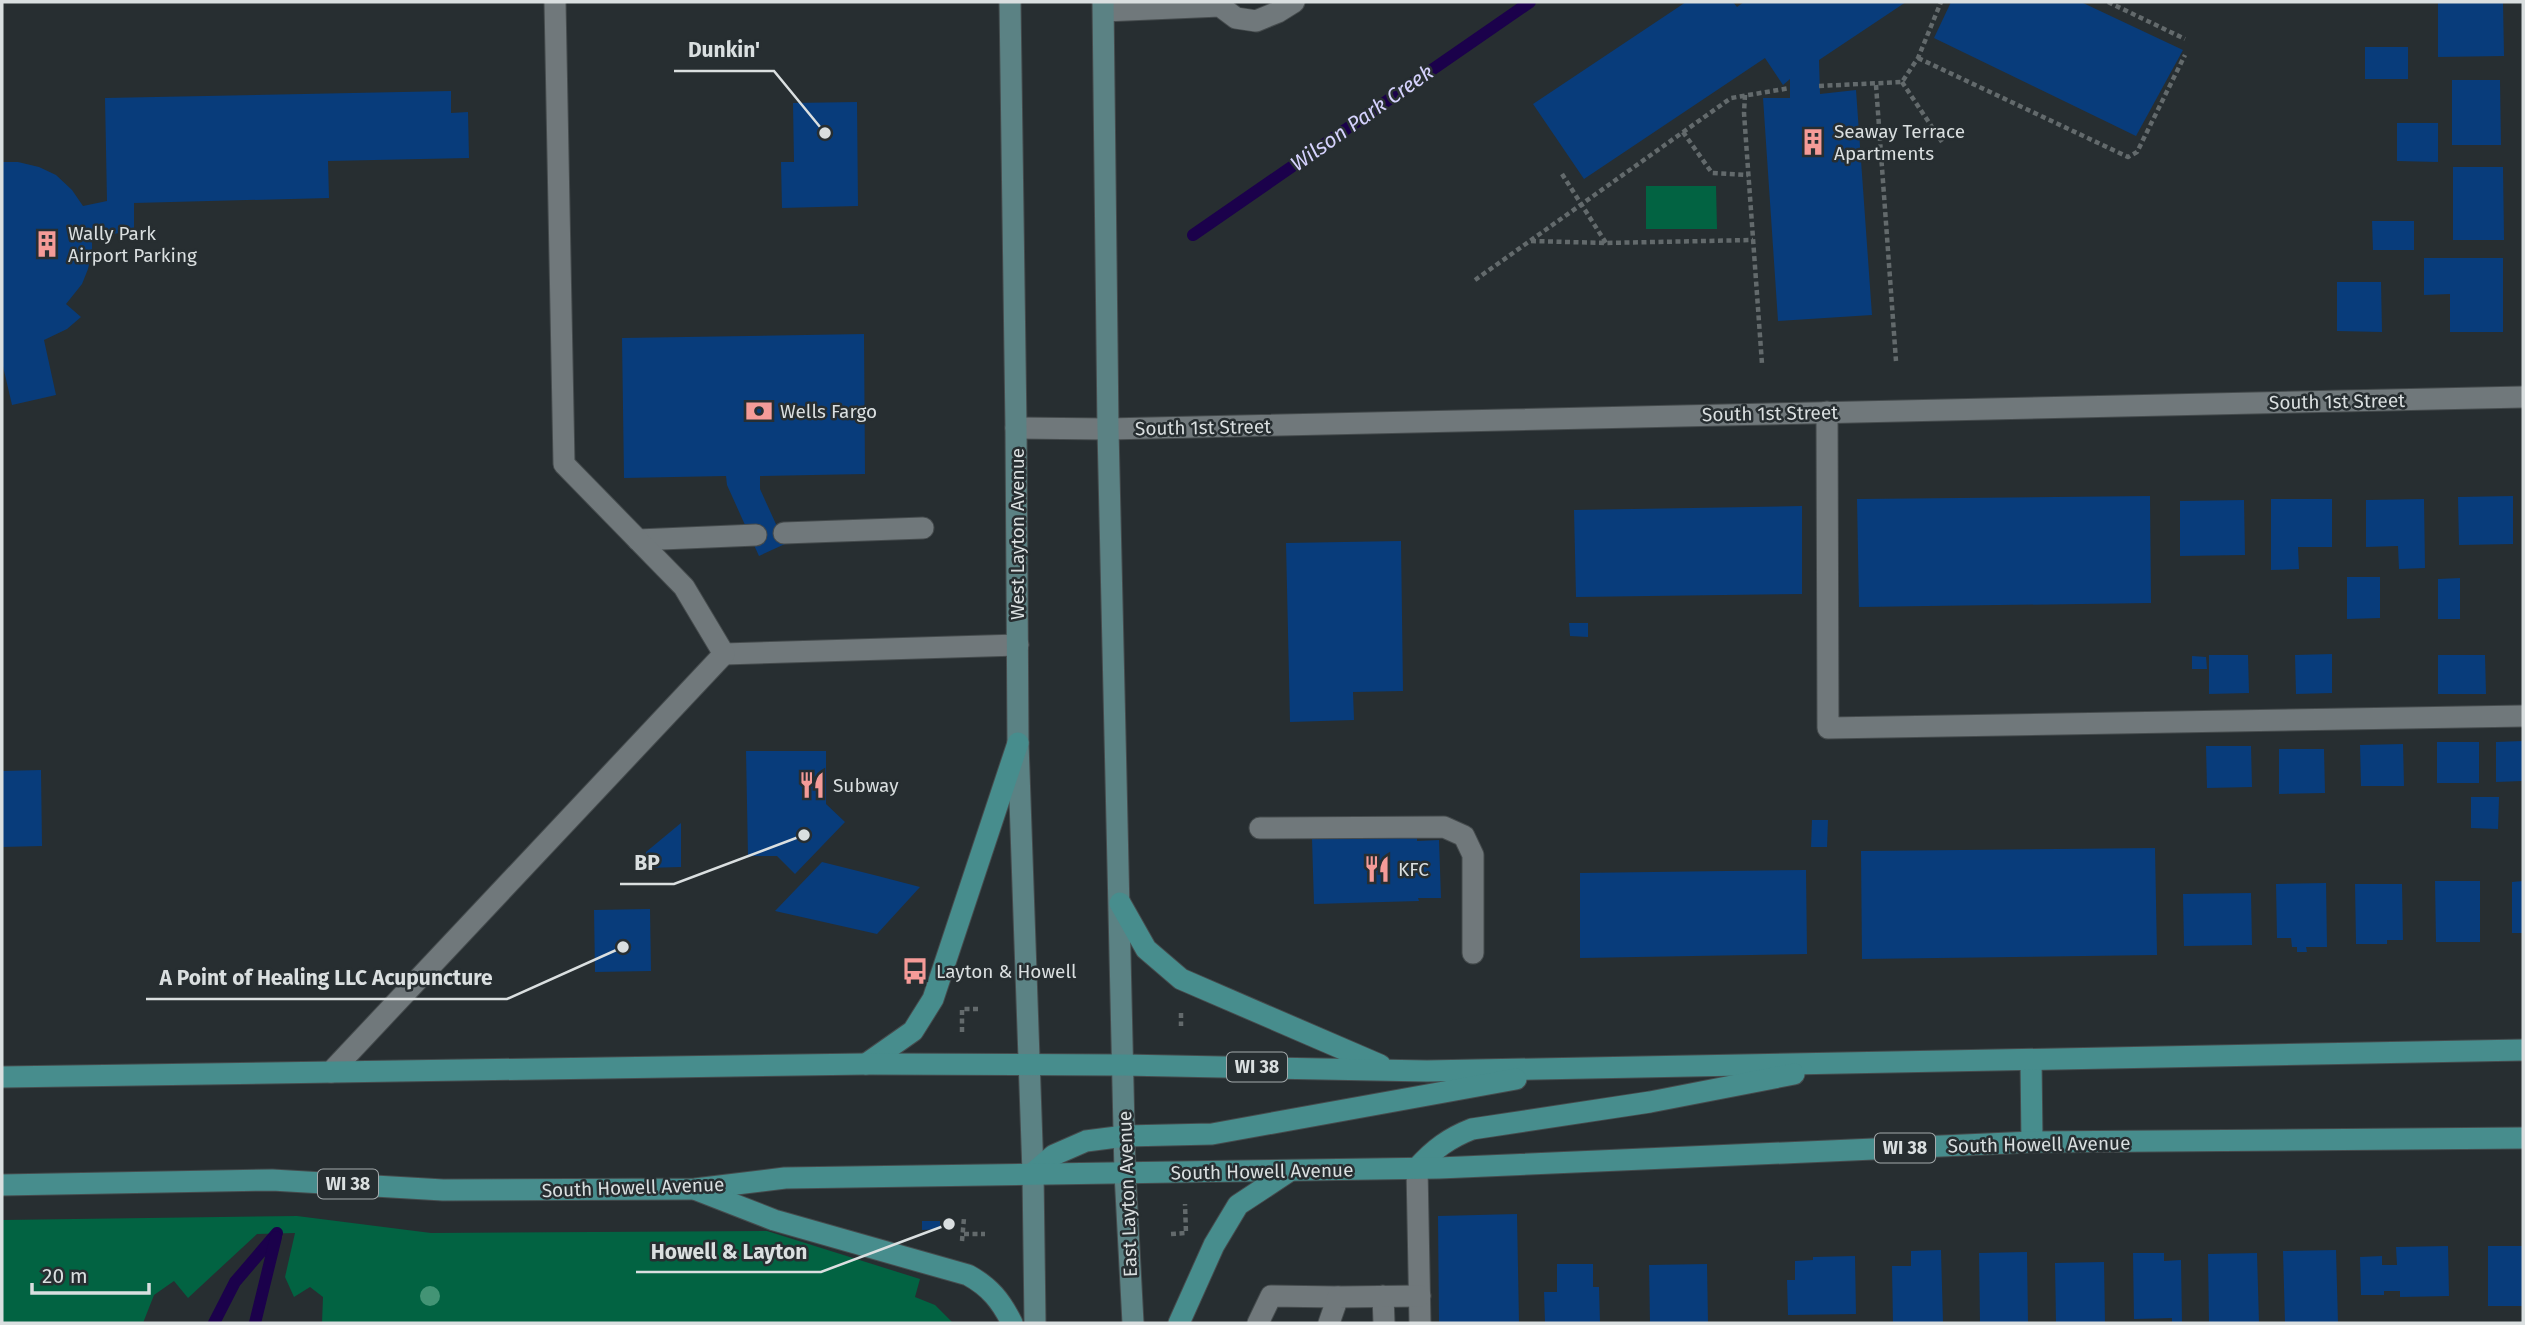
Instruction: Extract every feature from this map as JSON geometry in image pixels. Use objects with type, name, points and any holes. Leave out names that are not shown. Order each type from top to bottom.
[{"type":"main road","name":"West Layton Avenue","points":[[1010,2],[1018,743],[1029,1066]]},
{"type":"main road","points":[[1104,6],[1108,429],[1123,1065]]},
{"type":"main road","points":[[866,1064],[913,1031],[933,999],[1018,743]]},
{"type":"main road","points":[[1120,903],[1146,949],[1181,979],[1392,1070]]},
{"type":"main road","name":"WI 38","points":[[2,1077],[866,1064],[1123,1065],[1427,1071],[2523,1050]]},
{"type":"main road","points":[[2031,1060],[2032,1142]]},
{"type":"main road","points":[[1417,1168],[1450,1138],[1472,1129],[1650,1102],[1851,1063]]},
{"type":"main road","name":"East Layton Avenue","points":[[1123,1065],[1125,1173],[1133,1323]]},
{"type":"main road","points":[[1029,1066],[1035,1323]]},
{"type":"main road","points":[[1033,1173],[1054,1154],[1086,1141],[1125,1136],[1212,1134],[1581,1068]]},
{"type":"main road","name":"South Howell Avenue","points":[[2,1185],[272,1180],[443,1190],[695,1189],[785,1178],[1288,1172],[2032,1142],[2523,1138]]},
{"type":"main road","points":[[1179,1323],[1214,1245],[1238,1205],[1288,1172]]},
{"type":"main road","points":[[695,1189],[774,1220],[968,1275],[986,1284],[1000,1300],[1012,1323]]},
{"type":"street","points":[[555,2],[565,464],[684,587],[724,654]]},
{"type":"street","points":[[1104,6],[1220,4],[1236,18],[1256,21],[1294,2]]},
{"type":"street","name":"South 1st Street","points":[[1016,428],[1108,429],[2523,397]]},
{"type":"street","points":[[1827,412],[1828,728],[2523,716]]},
{"type":"street","points":[[784,533],[923,528]]},
{"type":"street","points":[[638,540],[756,535]]},
{"type":"street","points":[[331,1072],[724,654],[1018,645]]},
{"type":"street","points":[[1260,828],[1444,827],[1464,836],[1473,855],[1473,953]]},
{"type":"street","points":[[1417,1168],[1420,1323]]},
{"type":"street","points":[[1258,1323],[1271,1296],[1420,1296]]},
{"type":"street","points":[[1329,1323],[1338,1297]]},
{"type":"street","points":[[1383,1297],[1384,1323]]},
{"type":"path","points":[[1819,86],[1902,82],[1919,58],[1941,2]]},
{"type":"path","points":[[2108,2],[2185,39]]},
{"type":"path","points":[[1919,58],[2128,157],[2137,152],[2185,55]]},
{"type":"path","points":[[1902,82],[1942,142]]},
{"type":"path","points":[[1876,85],[1896,362]]},
{"type":"path","points":[[1475,279],[1731,98],[1790,88]]},
{"type":"path","points":[[1745,95],[1744,113],[1762,364]]},
{"type":"path","points":[[1683,132],[1712,173],[1748,175]]},
{"type":"path","points":[[1562,174],[1605,243]]},
{"type":"path","points":[[1531,241],[1605,243],[1753,240]]},
{"type":"path","points":[[962,1032],[962,1009],[979,1009]]},
{"type":"path","points":[[1171,1234],[1186,1233],[1185,1203]]},
{"type":"path","points":[[961,1244],[964,1218]]},
{"type":"path","points":[[964,1234],[985,1234]]},
{"type":"green space","points":[[1646,186],[1716,186],[1717,229],[1646,229]]},
{"type":"green space","points":[[297,1216],[431,1233],[767,1231],[920,1279],[915,1297],[935,1305],[953,1323],[322,1323],[323,1297],[310,1287],[294,1297],[285,1277],[295,1233],[257,1234],[188,1298],[174,1281],[154,1295],[143,1323],[2,1323],[2,1220]]},
{"type":"building","name":"Seaway Terrace Apartments","points":[[1686,2],[1733,2],[1737,7],[1744,2],[1906,2],[1819,60],[1820,94],[1856,90],[1872,315],[1778,321],[1763,98],[1790,98],[1790,79],[1783,85],[1765,58],[1584,179],[1533,104]]},
{"type":"building","points":[[1951,2],[2081,2],[2183,50],[2136,136],[1934,38]]},
{"type":"building","points":[[2438,2],[2503,2],[2504,56],[2438,57]]},
{"type":"building","points":[[2365,47],[2408,47],[2408,79],[2365,79]]},
{"type":"building","points":[[2452,80],[2500,80],[2501,145],[2452,145]]},
{"type":"building","name":"Wally Park Airport Parking","points":[[451,91],[451,113],[468,112],[469,158],[328,161],[329,198],[134,203],[134,231],[92,237],[88,269],[82,284],[66,304],[81,317],[67,329],[44,340],[56,395],[12,405],[2,362],[2,162],[18,162],[39,167],[56,175],[72,190],[83,206],[107,201],[105,98]]},
{"type":"building","points":[[857,102],[858,206],[782,208],[781,162],[794,162],[793,103]]},
{"type":"building","points":[[2397,123],[2438,123],[2438,162],[2397,161]]},
{"type":"building","points":[[2453,167],[2503,167],[2504,240],[2453,240]]},
{"type":"building","points":[[2372,221],[2414,221],[2414,250],[2373,250]]},
{"type":"building","points":[[2424,258],[2503,258],[2503,332],[2450,332],[2450,294],[2424,295]]},
{"type":"building","points":[[2337,282],[2381,282],[2382,332],[2337,331]]},
{"type":"building","points":[[864,334],[865,474],[760,476],[760,489],[785,544],[759,556],[727,485],[726,476],[624,478],[622,338]]},
{"type":"building","points":[[2150,496],[2151,603],[1859,607],[1857,499]]},
{"type":"building","points":[[2513,496],[2513,544],[2459,545],[2458,497]]},
{"type":"building","points":[[2271,499],[2332,499],[2332,547],[2298,547],[2299,569],[2271,570]]},
{"type":"building","points":[[2424,499],[2425,568],[2399,569],[2398,546],[2366,547],[2366,500]]},
{"type":"building","points":[[2244,500],[2245,555],[2180,556],[2180,501]]},
{"type":"building","points":[[1802,506],[1802,594],[1576,597],[1574,510]]},
{"type":"building","points":[[1401,541],[1403,691],[1353,692],[1354,720],[1290,722],[1286,543]]},
{"type":"building","points":[[2347,577],[2380,577],[2380,618],[2347,619]]},
{"type":"building","points":[[2460,578],[2460,619],[2438,619],[2438,579]]},
{"type":"building","points":[[1569,623],[1588,623],[1588,637],[1570,636]]},
{"type":"building","points":[[2332,654],[2332,693],[2296,694],[2295,655]]},
{"type":"building","points":[[2209,655],[2248,655],[2249,693],[2209,694]]},
{"type":"building","points":[[2438,655],[2485,655],[2486,694],[2438,694]]},
{"type":"building","points":[[2192,656],[2206,657],[2207,669],[2192,669]]},
{"type":"building","points":[[2523,741],[2523,781],[2496,782],[2496,742]]},
{"type":"building","points":[[2437,742],[2479,742],[2479,783],[2437,783]]},
{"type":"building","points":[[2403,744],[2404,786],[2361,786],[2360,745]]},
{"type":"building","points":[[2206,746],[2251,746],[2252,787],[2207,788]]},
{"type":"building","points":[[2279,749],[2324,749],[2325,793],[2279,794]]},
{"type":"building","points":[[746,751],[826,751],[826,804],[845,822],[795,874],[777,856],[748,856]]},
{"type":"building","points":[[41,770],[42,846],[2,847],[2,771]]},
{"type":"building","points":[[2471,797],[2499,797],[2498,829],[2471,828]]},
{"type":"building","points":[[1812,820],[1828,820],[1827,847],[1811,847]]},
{"type":"building","points":[[681,823],[681,867],[645,868],[646,852]]},
{"type":"building","name":"KFC","points":[[1417,837],[1417,841],[1439,840],[1441,898],[1314,904],[1312,839]]},
{"type":"building","points":[[2155,848],[2157,955],[1862,959],[1861,851]]},
{"type":"building","points":[[822,862],[920,887],[877,934],[775,911]]},
{"type":"building","points":[[1806,870],[1807,954],[1580,958],[1580,873]]},
{"type":"building","points":[[2435,881],[2480,881],[2480,942],[2436,942]]},
{"type":"building","points":[[2523,881],[2523,933],[2512,933],[2512,882]]},
{"type":"building","points":[[2326,883],[2327,947],[2306,947],[2307,952],[2297,952],[2297,947],[2292,947],[2291,938],[2277,938],[2276,884]]},
{"type":"building","points":[[2355,884],[2402,884],[2403,940],[2387,940],[2387,944],[2356,944]]},
{"type":"building","points":[[2251,893],[2252,945],[2184,946],[2183,894]]},
{"type":"building","points":[[650,909],[651,971],[595,972],[594,910]]},
{"type":"building","points":[[1517,1214],[1519,1323],[1439,1323],[1438,1216]]},
{"type":"building","points":[[922,1221],[940,1221],[940,1229],[922,1230]]},
{"type":"building","points":[[2448,1246],[2449,1296],[2400,1297],[2400,1291],[2384,1291],[2384,1295],[2361,1295],[2360,1257],[2382,1256],[2382,1265],[2397,1265],[2396,1247]]},
{"type":"building","points":[[2488,1246],[2523,1246],[2523,1306],[2488,1306]]},
{"type":"building","points":[[1941,1250],[1943,1323],[1893,1323],[1892,1266],[1911,1266],[1911,1251]]},
{"type":"building","points":[[2336,1250],[2338,1323],[2285,1323],[2283,1251]]},
{"type":"building","points":[[2027,1252],[2028,1323],[1980,1323],[1979,1253]]},
{"type":"building","points":[[2133,1253],[2164,1253],[2164,1261],[2181,1260],[2182,1323],[2172,1323],[2172,1318],[2134,1319]]},
{"type":"building","points":[[2257,1253],[2259,1323],[2209,1323],[2208,1254]]},
{"type":"building","points":[[1855,1256],[1856,1314],[1788,1315],[1787,1280],[1795,1280],[1795,1261],[1813,1260],[1813,1257]]},
{"type":"building","points":[[2104,1262],[2105,1323],[2056,1323],[2055,1263]]},
{"type":"building","points":[[1557,1264],[1593,1264],[1593,1287],[1599,1287],[1600,1323],[1545,1323],[1544,1292],[1557,1292]]},
{"type":"building","points":[[1707,1264],[1708,1323],[1650,1323],[1649,1265]]},
{"type":"waterway","name":"Wilson Park Creek","points":[[1193,235],[1530,2]]},
{"type":"waterway","name":"Wilson Park Creek","points":[[214,1323],[235,1282],[277,1233]]},
{"type":"waterway","points":[[255,1323],[276,1237]]},
{"type":"place","name":"Dunkin'","points":[[825,133]]},
{"type":"place","name":"Seaway Terrace Apartments","points":[[1813,142]]},
{"type":"place","name":"Wally Park Airport Parking","points":[[47,244]]},
{"type":"place","name":"Wells Fargo","points":[[759,411]]},
{"type":"place","name":"Subway","points":[[812,785]]},
{"type":"place","name":"BP","points":[[804,835]]},
{"type":"place","name":"KFC","points":[[1377,869]]},
{"type":"place","name":"A Point of Healing LLC Acupuncture","points":[[623,947]]},
{"type":"place","name":"Layton & Howell","points":[[915,971]]},
{"type":"place","name":"Howell & Layton","points":[[949,1224]]}]
